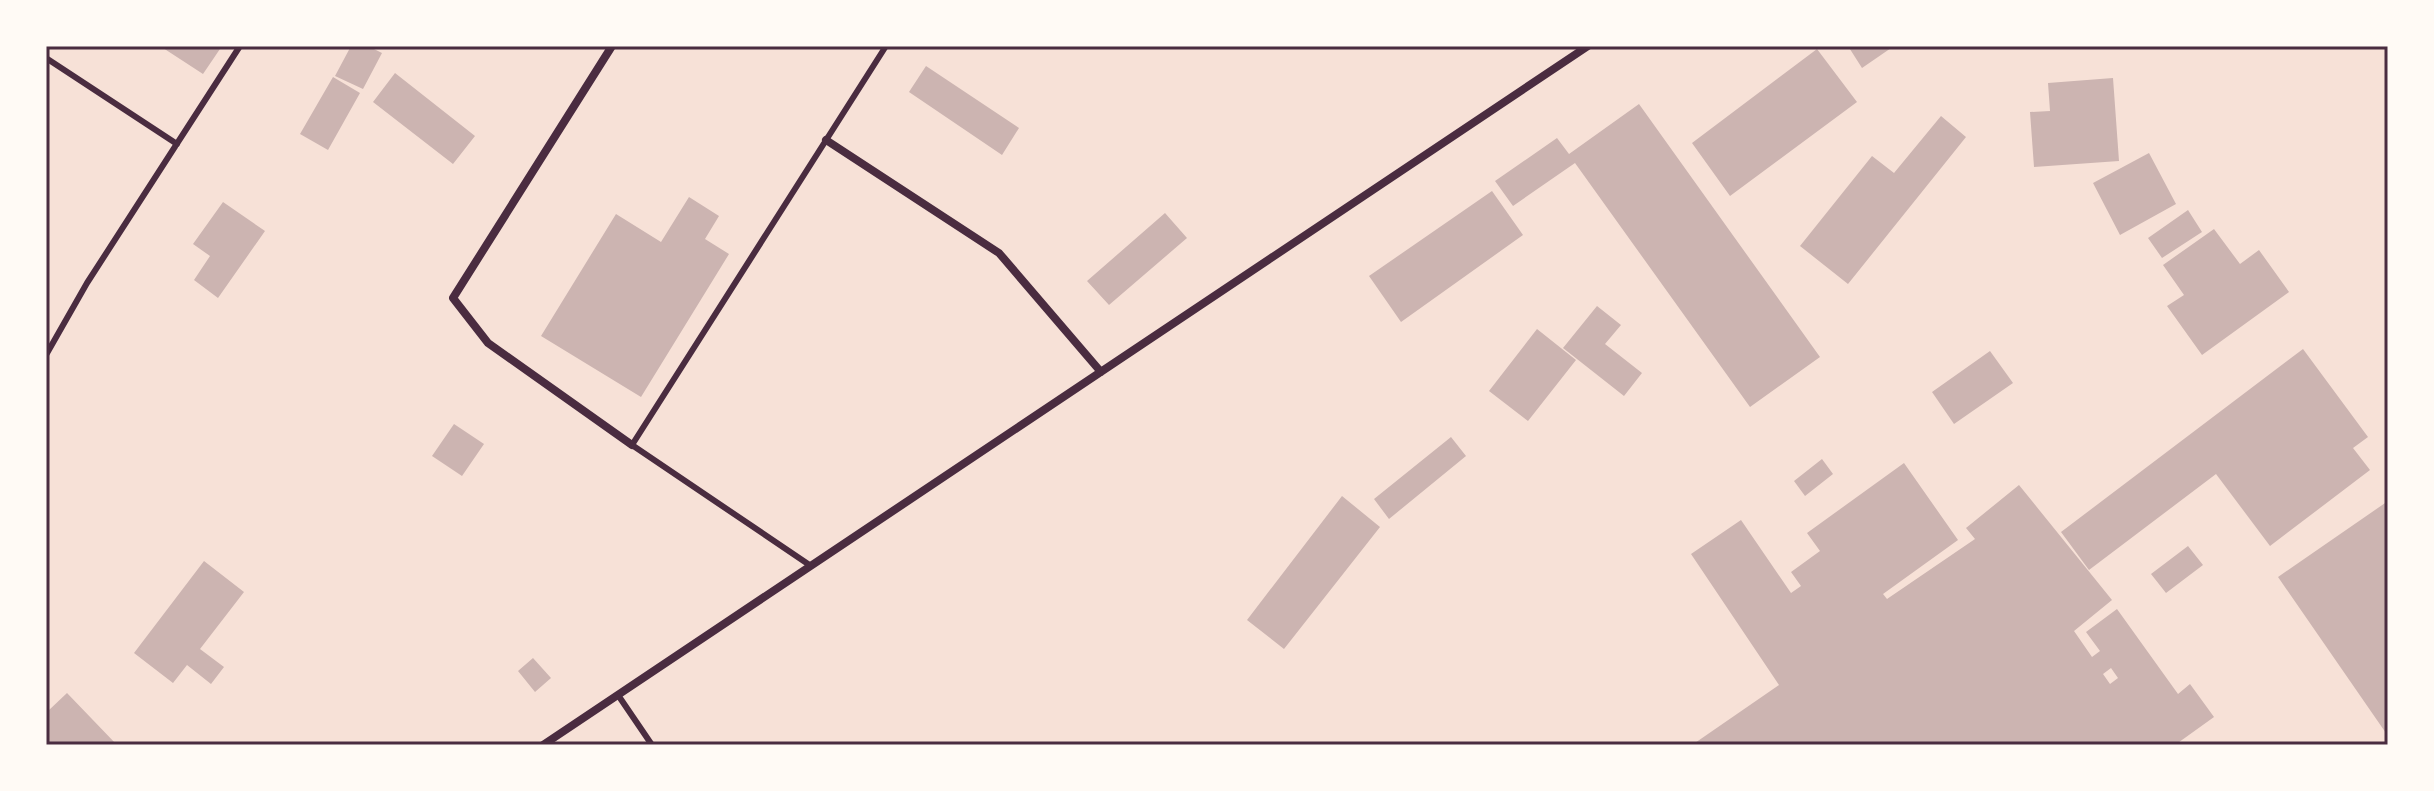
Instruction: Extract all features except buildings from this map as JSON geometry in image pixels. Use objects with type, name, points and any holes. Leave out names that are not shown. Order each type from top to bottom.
[{"type":"street","points":[[612,46],[453,298],[488,343],[632,445]]},
{"type":"street","points":[[543,745],[1588,46]]},
{"type":"street","points":[[826,140],[999,253],[1101,372]]},
{"type":"lane","points":[[46,355],[87,283],[240,46]]},
{"type":"lane","points":[[811,566],[632,445],[886,46]]},
{"type":"lane","points":[[46,58],[177,144]]},
{"type":"lane","points":[[618,695],[652,745]]}]
